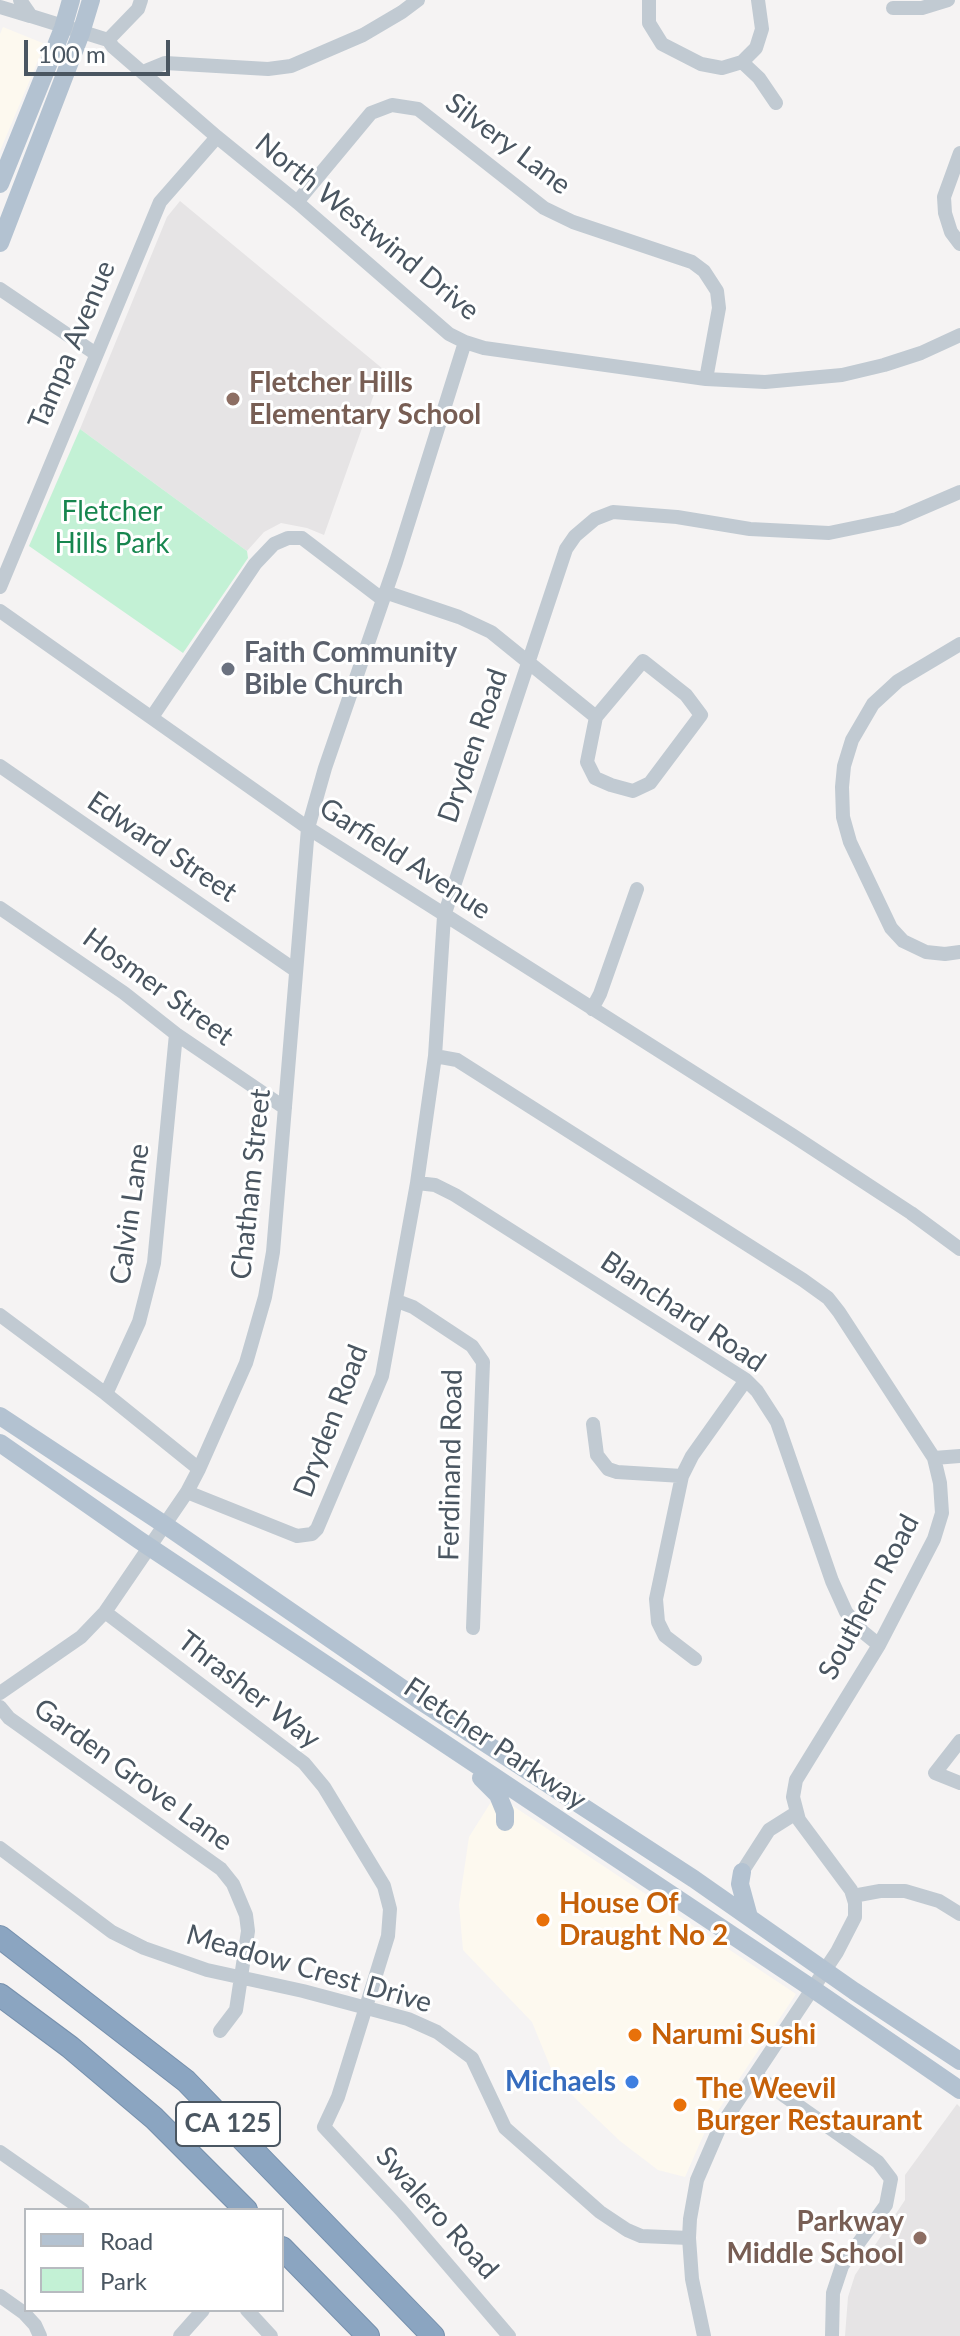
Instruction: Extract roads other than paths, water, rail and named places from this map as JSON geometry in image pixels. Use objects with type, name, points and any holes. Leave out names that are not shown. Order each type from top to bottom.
[{"type":"highway","name":"CA 125","points":[[0,1937],[186,2081],[433,2336]]},
{"type":"highway","name":"CA 125","points":[[0,1995],[70,2047],[154,2118],[244,2208]]},
{"type":"highway","points":[[284,2250],[368,2336]]},
{"type":"main road","points":[[0,243],[72,30],[71,0]]},
{"type":"main road","points":[[0,184],[72,30],[91,0]]},
{"type":"main road","name":"Fletcher Parkway","points":[[0,1416],[422,1702],[703,1885],[960,2061]]},
{"type":"main road","name":"Fletcher Parkway","points":[[0,1443],[151,1548],[960,2090]]},
{"type":"main road","points":[[460,1755],[498,1795],[505,1812],[505,1822]]},
{"type":"main road","points":[[703,1885],[729,1881],[742,1872]]},
{"type":"main road","points":[[742,1872],[740,1884],[749,1917]]},
{"type":"street","points":[[20,0],[31,16]]},
{"type":"street","points":[[108,40],[138,9],[141,0]]},
{"type":"street","points":[[143,72],[165,63],[268,69],[291,66],[363,35],[418,0]]},
{"type":"street","points":[[649,0],[649,23],[654,35],[662,44],[708,67],[729,67],[742,62],[756,48],[761,36],[758,0]]},
{"type":"street","points":[[893,8],[922,8],[948,0]]},
{"type":"street","name":"North Westwind Drive","points":[[0,7],[108,40],[449,334],[465,342],[484,348],[706,379],[765,382],[842,375],[921,353],[960,335]]},
{"type":"street","points":[[742,62],[759,78],[776,103]]},
{"type":"street","name":"Silvery Lane","points":[[297,202],[371,113],[392,105],[418,109],[544,208],[573,222],[692,262],[704,271],[717,291],[719,308],[706,379]]},
{"type":"street","name":"Tampa Avenue","points":[[0,587],[160,202],[217,137]]},
{"type":"street","points":[[960,153],[944,197],[951,232],[960,244]]},
{"type":"street","points":[[0,289],[96,354]]},
{"type":"street","name":"Chatham Street","points":[[0,1693],[81,1637],[105,1612],[187,1492],[242,1373],[265,1297],[273,1252],[308,828],[465,342]]},
{"type":"street","name":"Dryden Road","points":[[187,1492],[297,1536],[309,1536],[317,1529],[382,1376],[417,1183],[435,1056],[444,916],[566,549],[580,530],[604,514],[613,512],[677,517],[750,529],[829,533],[897,519],[960,492]]},
{"type":"street","points":[[152,717],[255,564],[274,544],[288,538],[302,538],[383,595],[481,626],[596,717]]},
{"type":"street","name":"Garfield Avenue","points":[[0,611],[308,828],[792,1135],[960,1249]]},
{"type":"street","points":[[960,644],[898,681],[873,704],[852,740],[844,766],[842,787],[843,817],[850,842],[891,928],[903,941],[926,952],[960,952]]},
{"type":"street","points":[[643,661],[686,695],[701,715],[650,783],[633,791],[595,778],[587,762],[596,717],[643,661]]},
{"type":"street","name":"Edward Street","points":[[0,766],[295,970]]},
{"type":"street","points":[[592,1009],[637,889]]},
{"type":"street","name":"Hosmer Street","points":[[2,913],[124,993],[176,1034],[285,1108]]},
{"type":"street","name":"Calvin Lane","points":[[106,1394],[139,1322],[154,1263],[176,1034]]},
{"type":"street","name":"Southern Road","points":[[435,1056],[457,1060],[828,1298],[934,1458],[942,1503],[938,1530],[879,1645],[800,1773],[793,1797],[796,1813]]},
{"type":"street","name":"Blanchard Road","points":[[417,1183],[435,1185],[455,1195],[746,1380],[777,1422],[832,1581],[846,1612],[879,1645]]},
{"type":"street","name":"Ferdinand Road","points":[[397,1301],[413,1307],[472,1346],[483,1362],[473,1628]]},
{"type":"street","points":[[0,1315],[199,1469]]},
{"type":"street","points":[[695,1659],[665,1636],[655,1607],[682,1476],[692,1456],[746,1380]]},
{"type":"street","points":[[593,1424],[597,1455],[608,1469],[682,1476]]},
{"type":"street","points":[[934,1458],[960,1456]]},
{"type":"street","name":"Thrasher Way","points":[[105,1612],[288,1749],[324,1787],[387,1894],[390,1927],[338,2097],[324,2127]]},
{"type":"street","name":"Garden Grove Lane","points":[[0,1707],[9,1718],[221,1869],[233,1884],[246,1915],[248,1931],[236,2010],[220,2031]]},
{"type":"street","points":[[960,1741],[935,1773],[960,1783]]},
{"type":"street","points":[[704,2336],[692,2279],[689,2238],[697,2180],[719,2129],[826,1970],[853,1923],[856,1910],[853,1896],[796,1813],[769,1830],[742,1872]]},
{"type":"street","name":"Meadow Crest Drive","points":[[0,1848],[112,1932],[144,1948],[207,1970],[408,2019],[437,2032],[467,2052],[505,2128],[572,2189],[619,2225],[641,2236],[689,2238]]},
{"type":"street","points":[[853,1896],[905,1891],[939,1901],[960,1914]]},
{"type":"street","points":[[755,2075],[878,2162],[891,2179],[886,2205],[842,2266],[833,2293],[832,2336]]},
{"type":"street","name":"Swalero Road","points":[[324,2127],[411,2221],[509,2336]]},
{"type":"street","points":[[0,2152],[80,2208]]},
{"type":"street","points":[[0,2296],[24,2313],[40,2336]]},
{"type":"street","points":[[180,2336],[201,2312]]},
{"type":"street","points":[[249,2312],[271,2336]]},
{"type":"place","name":"Fletcher Hills Elementary School","points":[[233,399]]},
{"type":"place","name":"Faith Community Bible Church","points":[[228,669]]},
{"type":"place","name":"House Of Draught No 2","points":[[543,1920]]},
{"type":"place","name":"Narumi Sushi","points":[[635,2035]]},
{"type":"place","name":"Michaels","points":[[632,2082]]},
{"type":"place","name":"The Weevil Burger Restaurant","points":[[680,2105]]},
{"type":"place","name":"Parkway Middle School","points":[[920,2238]]},
{"type":"park label","name":"Fletcher Hills Park","points":[[112,528]]}]
